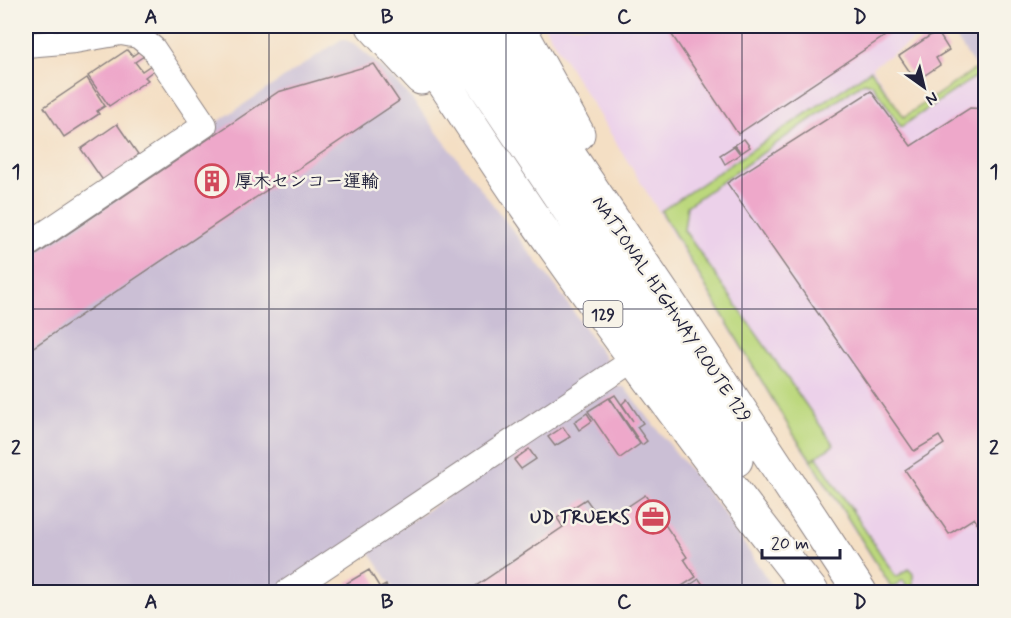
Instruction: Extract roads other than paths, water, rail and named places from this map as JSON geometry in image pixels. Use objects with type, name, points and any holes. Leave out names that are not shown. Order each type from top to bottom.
[{"type":"highway","points":[[374,26],[528,210]]},
{"type":"highway","name":"129","points":[[406,26],[528,210],[741,503],[812,592]]},
{"type":"highway","name":"NATIONAL HIGHWAY ROUTE 129","points":[[445,26],[657,341],[821,592]]},
{"type":"highway","name":"NATIONAL HIGHWAY ROUTE 129","points":[[482,26],[684,325],[860,592]]},
{"type":"highway","points":[[518,26],[684,325]]},
{"type":"street","points":[[26,45],[75,41],[121,33],[138,36],[153,48],[206,125],[26,246]]},
{"type":"street","points":[[287,592],[635,359]]},
{"type":"place","name":"厚木センコー運輸","points":[[212,181]]},
{"type":"place","name":"UD TRUEKS","points":[[653,517]]}]
